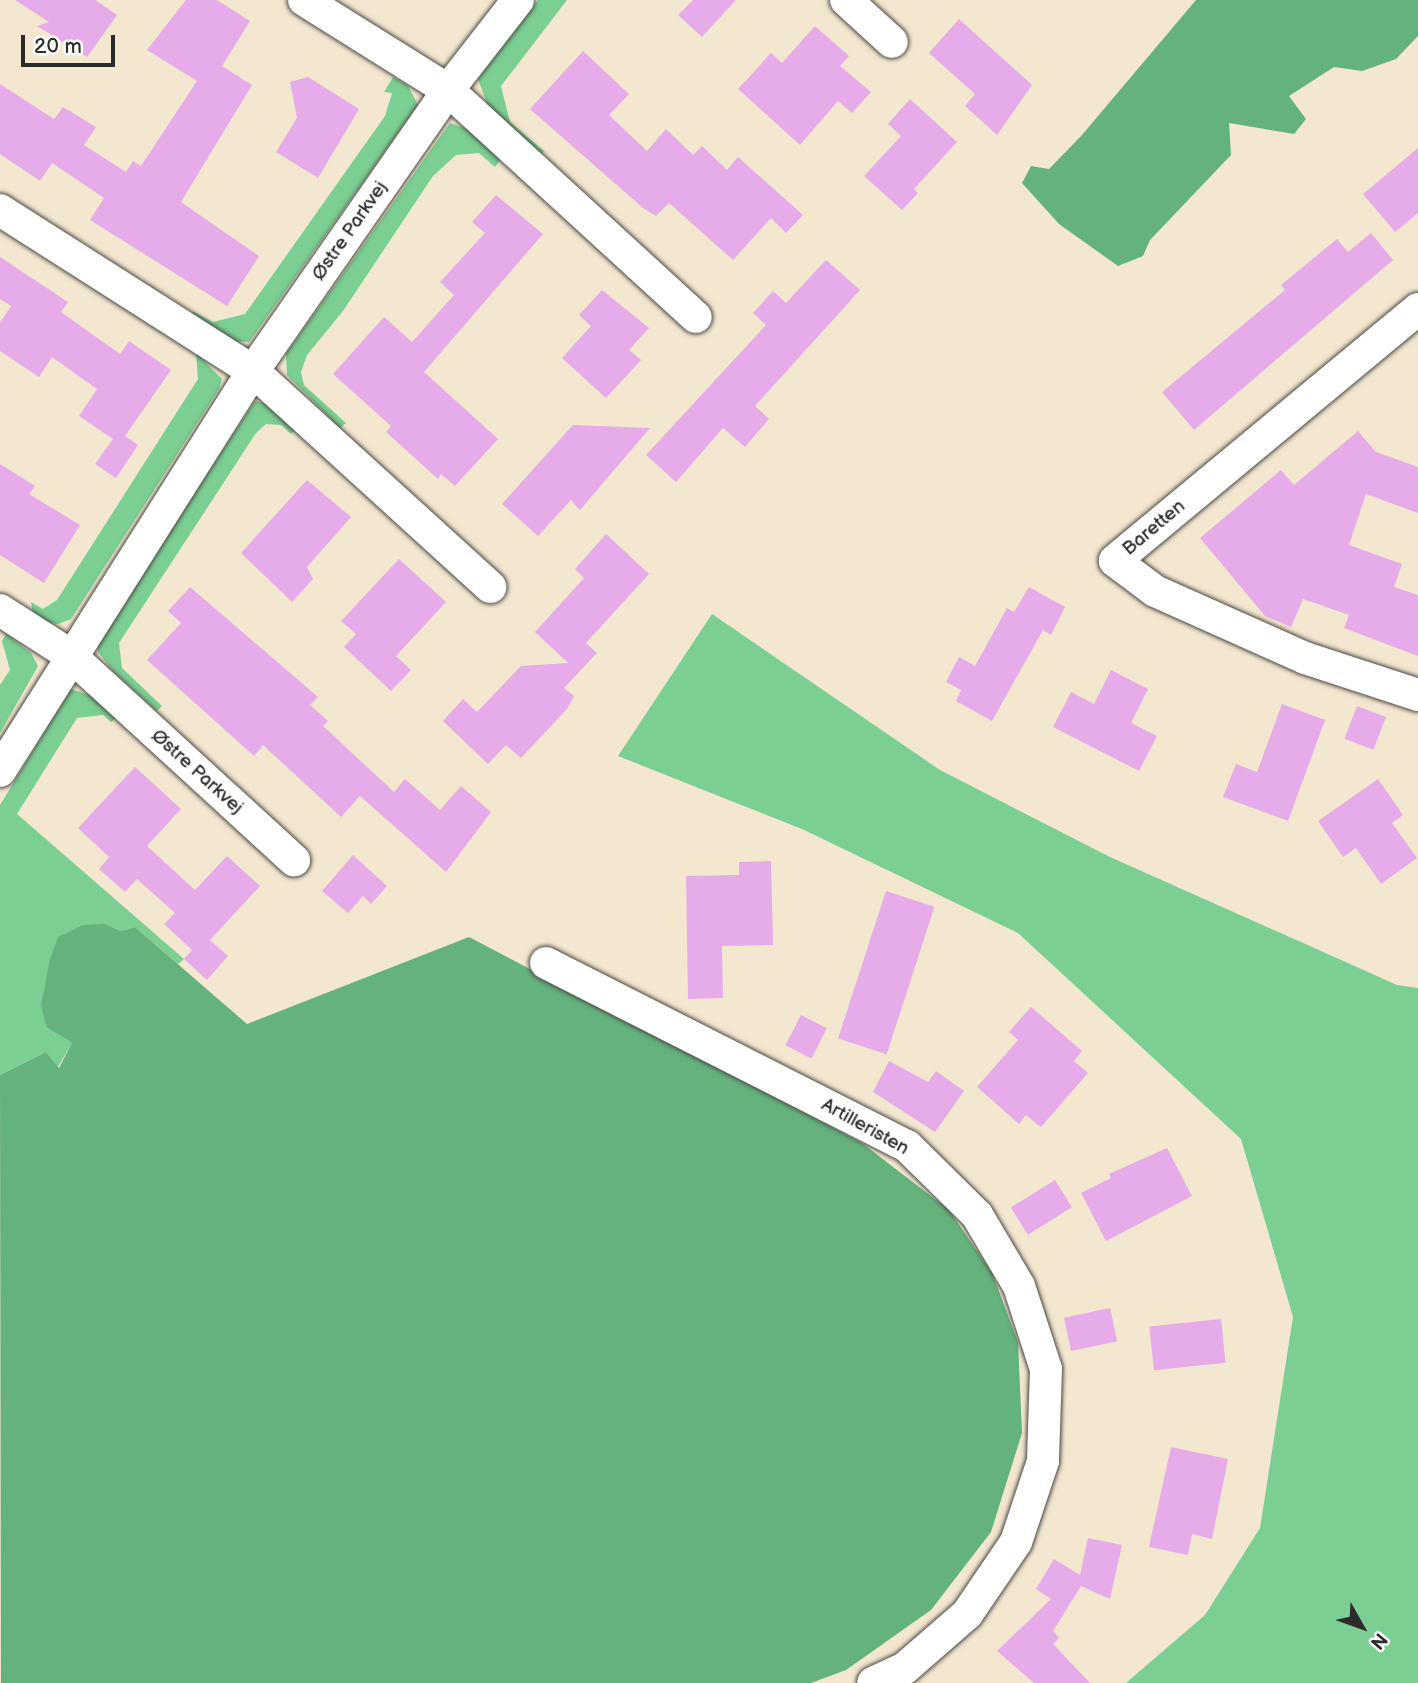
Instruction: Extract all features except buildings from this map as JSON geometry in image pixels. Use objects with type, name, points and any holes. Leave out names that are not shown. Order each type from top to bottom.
[{"type":"street","points":[[304,0],[448,90],[696,317]]},
{"type":"street","name":"Østre Parkvej","points":[[0,771],[70,655],[253,371],[448,90],[518,0]]},
{"type":"street","points":[[846,0],[892,41]]},
{"type":"street","points":[[0,209],[253,371],[490,586]]},
{"type":"street","name":"Baretten","points":[[1418,309],[1115,561],[1155,591],[1305,658],[1418,695]]},
{"type":"street","name":"Østre Parkvej","points":[[0,610],[70,655],[294,860]]},
{"type":"street","name":"Artilleristen","points":[[546,964],[907,1146],[977,1214],[1019,1286],[1045,1369],[1043,1461],[1016,1542],[967,1614],[905,1668],[873,1683]]},
{"type":"green space","points":[[538,0],[567,0],[501,86],[510,122],[544,151],[540,156],[488,106],[478,79]]},
{"type":"green space","points":[[1196,0],[1418,0],[1418,36],[1396,59],[1362,71],[1334,67],[1289,96],[1306,119],[1294,134],[1229,123],[1231,155],[1150,240],[1143,256],[1118,266],[1059,224],[1022,183],[1031,166],[1049,169],[1082,135]]},
{"type":"green space","points":[[393,77],[408,86],[418,105],[249,342],[228,341],[192,319],[193,311],[213,322],[245,314],[385,116],[392,93],[384,92]]},
{"type":"green space","points":[[450,123],[471,130],[502,158],[495,167],[479,153],[456,155],[433,176],[343,311],[307,355],[301,372],[304,385],[346,423],[340,428],[287,375],[286,354]]},
{"type":"green space","points":[[196,353],[222,379],[219,389],[71,619],[58,624],[45,622],[33,615],[31,602],[43,609],[57,600],[198,379]]},
{"type":"green space","points":[[255,401],[277,407],[299,427],[291,434],[281,425],[266,424],[256,433],[119,643],[122,668],[162,706],[157,711],[114,672],[98,652],[98,640]]},
{"type":"green space","points":[[712,614],[940,770],[1110,857],[1397,985],[1418,988],[1418,1683],[1126,1683],[1205,1615],[1260,1528],[1293,1317],[1241,1139],[1018,933],[802,829],[618,756]]},
{"type":"green space","points":[[6,634],[31,653],[38,666],[0,733],[0,685],[10,670],[2,641]]},
{"type":"green space","points":[[71,689],[92,696],[118,717],[111,722],[103,715],[77,718],[17,814],[184,959],[178,964],[135,927],[121,931],[105,924],[47,1028],[72,1043],[58,1067],[46,1052],[0,1075],[0,805]]},
{"type":"green space","points":[[105,924],[121,931],[135,927],[247,1024],[469,937],[862,1143],[949,1210],[992,1273],[1018,1342],[1022,1433],[991,1532],[931,1610],[846,1670],[811,1683],[1,1683],[0,1075],[46,1052],[59,1068],[72,1043],[47,1028],[41,1006],[50,959],[58,937],[83,925]]}]
